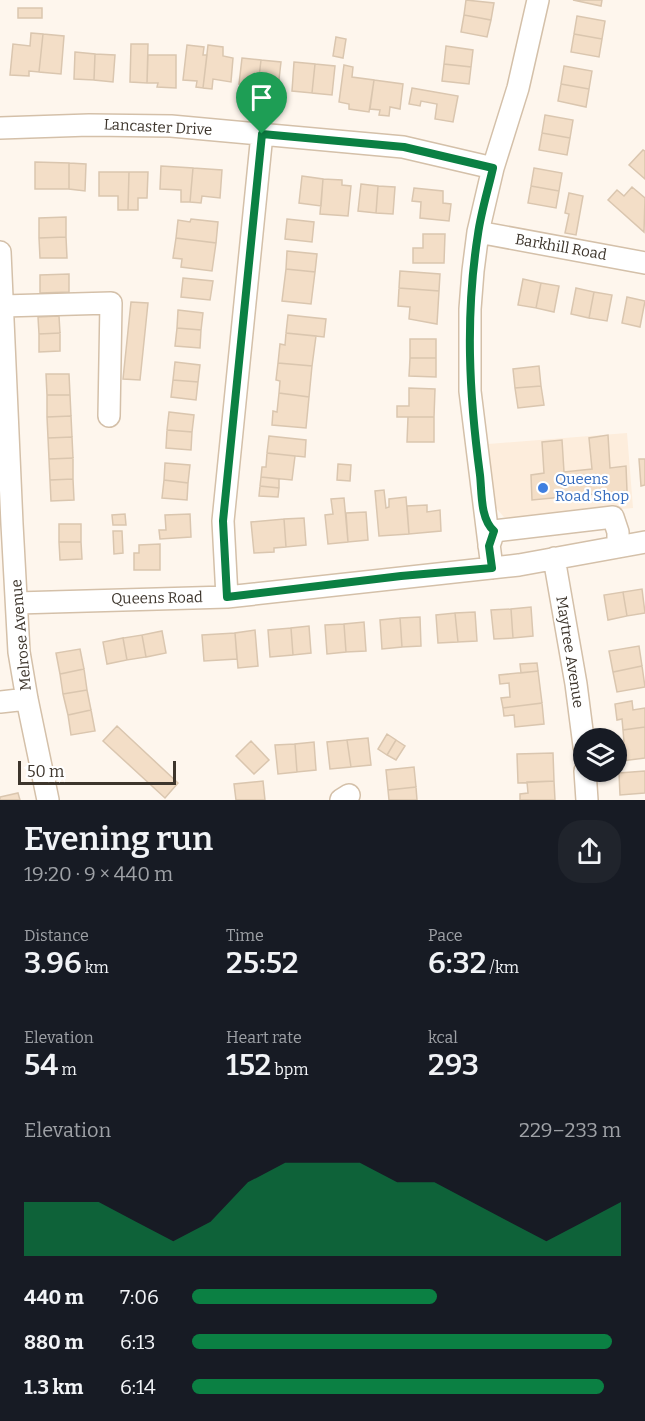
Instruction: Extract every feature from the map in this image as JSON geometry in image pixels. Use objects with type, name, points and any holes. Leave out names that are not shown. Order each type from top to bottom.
[{"type":"street","points":[[492,568],[470,391],[470,309],[478,232],[493,168],[518,88],[538,0]]},
{"type":"street","name":"Lancaster Drive","points":[[0,128],[89,125],[171,126],[404,147],[493,168]]},
{"type":"street","points":[[227,597],[223,521],[262,134]]},
{"type":"street","name":"Barkhill Road","points":[[478,232],[645,262]]},
{"type":"street","name":"Melrose Avenue","points":[[0,252],[3,306],[4,443],[19,652],[48,800]]},
{"type":"street","points":[[3,306],[111,303],[109,416]]},
{"type":"street","points":[[489,532],[613,517],[618,532],[618,547]]},
{"type":"street","name":"Queens Road","points":[[16,603],[227,597],[401,576],[492,568],[645,542]]},
{"type":"street","name":"Maytree Avenue","points":[[554,558],[582,728]]},
{"type":"street","points":[[0,702],[27,699]]},
{"type":"street","points":[[586,782],[587,800]]},
{"type":"shaded area","points":[[627,433],[633,508],[519,519],[504,517],[494,506],[486,446],[488,444]]},
{"type":"building","points":[[466,0],[494,3],[491,20],[464,15]]},
{"type":"building","points":[[573,0],[602,0],[601,6]]},
{"type":"building","points":[[18,8],[42,8],[42,18],[18,18]]},
{"type":"building","points":[[464,15],[491,20],[487,37],[461,32]]},
{"type":"building","points":[[577,16],[605,21],[602,39],[574,34]]},
{"type":"building","points":[[31,33],[43,34],[39,72],[29,71],[29,76],[10,75],[13,44],[30,46]]},
{"type":"building","points":[[43,34],[64,36],[61,74],[39,72]]},
{"type":"building","points":[[574,34],[602,39],[599,57],[571,52]]},
{"type":"building","points":[[336,37],[346,39],[343,58],[333,56]]},
{"type":"building","points":[[131,44],[148,44],[147,83],[130,82]]},
{"type":"building","points":[[187,45],[204,47],[203,55],[207,55],[203,88],[196,87],[197,81],[183,80]]},
{"type":"building","points":[[208,45],[223,47],[223,56],[233,58],[231,82],[213,79],[212,89],[203,88]]},
{"type":"building","points":[[446,46],[473,50],[471,67],[444,64]]},
{"type":"building","points":[[75,52],[95,54],[94,80],[74,79]]},
{"type":"building","points":[[95,54],[115,55],[113,82],[94,80]]},
{"type":"building","points":[[148,55],[176,55],[176,88],[157,87],[158,83],[147,83]]},
{"type":"building","points":[[242,58],[261,60],[258,86],[239,84]]},
{"type":"building","points":[[261,60],[281,62],[278,88],[258,86]]},
{"type":"building","points":[[294,62],[315,64],[312,93],[292,91]]},
{"type":"building","points":[[315,64],[335,66],[332,95],[312,93]]},
{"type":"building","points":[[444,64],[471,67],[469,84],[442,81]]},
{"type":"building","points":[[344,65],[353,67],[352,77],[374,80],[369,112],[349,109],[349,104],[339,102]]},
{"type":"building","points":[[564,66],[592,71],[589,89],[561,84]]},
{"type":"building","points":[[374,80],[403,84],[400,109],[390,107],[389,116],[379,115],[380,110],[370,109]]},
{"type":"building","points":[[561,84],[589,89],[586,107],[558,101]]},
{"type":"building","points":[[412,88],[458,96],[453,122],[435,119],[437,104],[421,101],[420,106],[409,104]]},
{"type":"building","points":[[545,115],[573,120],[570,138],[542,133]]},
{"type":"building","points":[[542,133],[570,138],[567,155],[539,150]]},
{"type":"building","points":[[643,150],[645,151],[645,179],[629,165]]},
{"type":"building","points":[[35,162],[69,163],[69,189],[35,189]]},
{"type":"building","points":[[69,163],[86,164],[85,191],[69,189]]},
{"type":"building","points":[[161,166],[193,168],[190,202],[181,202],[181,190],[160,189]]},
{"type":"building","points":[[193,168],[222,170],[220,198],[202,196],[201,203],[190,202]]},
{"type":"building","points":[[534,168],[562,173],[559,191],[531,186]]},
{"type":"building","points":[[99,172],[129,172],[128,210],[118,210],[118,196],[99,196]]},
{"type":"building","points":[[129,172],[148,172],[147,198],[138,198],[138,210],[128,210]]},
{"type":"building","points":[[302,176],[323,179],[321,206],[299,203]]},
{"type":"building","points":[[323,179],[342,180],[342,185],[351,186],[348,216],[320,214]]},
{"type":"building","points":[[361,184],[378,186],[376,213],[358,211]]},
{"type":"building","points":[[378,186],[395,187],[393,214],[376,213]]},
{"type":"building","points":[[531,186],[559,191],[556,208],[528,203]]},
{"type":"building","points":[[632,187],[645,198],[644,232],[608,200],[617,190],[624,196]]},
{"type":"building","points":[[414,188],[443,191],[443,203],[451,204],[449,221],[420,218],[421,202],[412,201]]},
{"type":"building","points":[[569,193],[583,196],[576,235],[565,233],[569,214],[565,213]]},
{"type":"building","points":[[66,217],[66,237],[39,238],[39,218]]},
{"type":"building","points":[[191,219],[218,222],[216,243],[176,238],[178,220],[190,222]]},
{"type":"building","points":[[287,219],[314,222],[312,242],[285,239]]},
{"type":"building","points":[[423,234],[445,234],[444,263],[413,263],[413,248],[423,248]]},
{"type":"building","points":[[66,237],[67,258],[40,258],[39,238]]},
{"type":"building","points":[[176,238],[216,243],[212,271],[181,267],[182,259],[173,258]]},
{"type":"building","points":[[287,251],[317,254],[315,272],[286,269]]},
{"type":"building","points":[[286,269],[315,272],[311,304],[282,301]]},
{"type":"building","points":[[400,271],[440,274],[439,291],[399,288]]},
{"type":"building","points":[[69,274],[69,292],[40,293],[40,275]]},
{"type":"building","points":[[183,278],[213,281],[210,300],[181,297]]},
{"type":"building","points":[[523,279],[541,283],[536,308],[518,305]]},
{"type":"building","points":[[541,283],[559,286],[554,312],[536,308]]},
{"type":"building","points":[[399,288],[439,291],[437,324],[409,319],[410,307],[398,306]]},
{"type":"building","points":[[576,288],[594,292],[589,318],[571,314]]},
{"type":"building","points":[[594,292],[612,295],[607,321],[589,318]]},
{"type":"building","points":[[627,297],[645,301],[640,327],[622,323]]},
{"type":"building","points":[[131,302],[148,303],[140,380],[123,379]]},
{"type":"building","points":[[178,310],[203,313],[201,330],[177,328]]},
{"type":"building","points":[[288,315],[326,319],[324,337],[286,333]]},
{"type":"building","points":[[59,316],[60,333],[39,334],[38,317]]},
{"type":"building","points":[[177,328],[201,330],[200,348],[175,346]]},
{"type":"building","points":[[60,333],[60,351],[39,352],[39,334]]},
{"type":"building","points":[[286,333],[316,336],[312,366],[278,363],[280,344],[285,345]]},
{"type":"building","points":[[410,339],[436,339],[436,358],[410,358]]},
{"type":"building","points":[[410,358],[436,358],[436,377],[409,376]]},
{"type":"building","points":[[175,362],[200,365],[198,382],[173,380]]},
{"type":"building","points":[[278,363],[312,366],[309,397],[279,393],[280,381],[276,380]]},
{"type":"building","points":[[539,366],[541,386],[515,388],[513,369]]},
{"type":"building","points":[[46,374],[69,374],[70,395],[47,395]]},
{"type":"building","points":[[173,380],[198,382],[196,400],[171,397]]},
{"type":"building","points":[[541,386],[544,405],[518,408],[515,388]]},
{"type":"building","points":[[409,388],[435,389],[434,417],[397,417],[397,406],[409,406]]},
{"type":"building","points":[[279,393],[309,397],[306,428],[272,425],[273,411],[277,412]]},
{"type":"building","points":[[47,395],[70,395],[71,416],[47,417]]},
{"type":"building","points":[[169,412],[194,415],[192,432],[167,430]]},
{"type":"building","points":[[71,416],[72,437],[48,438],[47,417]]},
{"type":"building","points":[[408,417],[434,417],[434,442],[407,442]]},
{"type":"building","points":[[167,430],[192,432],[191,450],[166,448]]},
{"type":"building","points":[[608,435],[610,468],[626,466],[627,491],[532,500],[531,475],[544,473],[542,442],[562,440],[564,472],[592,469],[589,438]]},
{"type":"building","points":[[269,436],[306,440],[305,457],[267,453]]},
{"type":"building","points":[[72,437],[73,458],[49,459],[48,438]]},
{"type":"building","points":[[267,453],[295,456],[292,480],[261,477],[262,467],[266,467]]},
{"type":"building","points":[[73,458],[73,479],[50,480],[49,459]]},
{"type":"building","points":[[639,459],[645,459],[645,485],[641,486]]},
{"type":"building","points":[[165,463],[190,465],[188,483],[164,480]]},
{"type":"building","points":[[338,464],[351,465],[350,481],[337,480]]},
{"type":"building","points":[[261,477],[279,479],[279,488],[260,486]]},
{"type":"building","points":[[73,479],[74,500],[51,501],[50,480]]},
{"type":"building","points":[[164,480],[188,483],[187,500],[162,498]]},
{"type":"building","points":[[260,486],[279,488],[278,497],[259,496]]},
{"type":"building","points":[[384,490],[386,508],[389,507],[389,499],[406,497],[409,534],[379,536],[375,491]]},
{"type":"building","points":[[344,498],[348,542],[328,544],[325,515],[333,514],[331,499]]},
{"type":"building","points":[[427,505],[427,512],[440,510],[441,531],[409,534],[407,506]]},
{"type":"building","points":[[366,512],[368,540],[348,542],[346,513]]},
{"type":"building","points":[[125,514],[126,525],[113,525],[112,515]]},
{"type":"building","points":[[190,514],[191,537],[160,539],[159,530],[166,530],[165,515]]},
{"type":"building","points":[[304,518],[306,545],[286,547],[284,519]]},
{"type":"building","points":[[284,519],[286,547],[274,548],[274,552],[254,553],[251,522]]},
{"type":"building","points":[[59,524],[81,524],[81,542],[59,542]]},
{"type":"building","points":[[113,531],[122,531],[123,553],[114,554]]},
{"type":"building","points":[[59,542],[81,542],[82,559],[60,560]]},
{"type":"building","points":[[160,544],[160,570],[134,570],[134,553],[139,553],[139,545]]},
{"type":"building","points":[[642,589],[645,613],[627,616],[623,592]]},
{"type":"building","points":[[623,592],[627,616],[608,620],[604,595]]},
{"type":"building","points":[[531,607],[533,636],[513,638],[511,609]]},
{"type":"building","points":[[511,609],[513,638],[494,639],[491,610]]},
{"type":"building","points":[[475,612],[477,641],[458,642],[455,613]]},
{"type":"building","points":[[455,613],[458,642],[438,643],[436,615]]},
{"type":"building","points":[[420,617],[421,646],[402,647],[400,618]]},
{"type":"building","points":[[400,618],[402,647],[382,649],[380,620]]},
{"type":"building","points":[[364,622],[366,651],[346,652],[344,624]]},
{"type":"building","points":[[344,624],[346,652],[327,654],[325,625]]},
{"type":"building","points":[[309,626],[311,653],[293,655],[291,628]]},
{"type":"building","points":[[291,628],[293,655],[270,657],[268,630]]},
{"type":"building","points":[[255,630],[258,666],[238,668],[235,633]]},
{"type":"building","points":[[162,631],[166,653],[146,657],[142,635]]},
{"type":"building","points":[[235,633],[237,659],[204,661],[202,635]]},
{"type":"building","points":[[142,635],[146,657],[127,660],[123,638]]},
{"type":"building","points":[[123,638],[127,660],[107,664],[103,642]]},
{"type":"building","points":[[639,646],[642,666],[613,672],[609,651]]},
{"type":"building","points":[[80,649],[84,669],[60,674],[56,653]]},
{"type":"building","points":[[537,663],[538,671],[521,673],[520,664]]},
{"type":"building","points":[[642,666],[645,687],[617,692],[613,672]]},
{"type":"building","points":[[84,669],[87,690],[63,694],[60,674]]},
{"type":"building","points":[[538,671],[542,703],[503,708],[501,698],[510,697],[509,683],[500,684],[499,675]]},
{"type":"building","points":[[87,690],[91,710],[68,715],[63,694]]},
{"type":"building","points":[[632,701],[633,710],[645,708],[645,727],[623,728],[622,719],[617,720],[615,704]]},
{"type":"building","points":[[542,703],[544,724],[515,727],[514,715],[504,716],[503,708]]},
{"type":"building","points":[[91,710],[95,731],[71,735],[68,715]]},
{"type":"building","points":[[117,726],[178,783],[165,798],[103,741]]},
{"type":"building","points":[[645,727],[645,758],[627,760],[627,729]]},
{"type":"building","points":[[387,734],[396,740],[387,755],[378,749]]},
{"type":"building","points":[[368,738],[371,765],[351,767],[347,740]]},
{"type":"building","points":[[347,740],[351,767],[330,769],[327,742]]},
{"type":"building","points":[[396,740],[405,746],[396,760],[387,755]]},
{"type":"building","points":[[251,741],[269,760],[254,774],[236,756]]},
{"type":"building","points":[[314,742],[316,770],[297,772],[295,744]]},
{"type":"building","points":[[295,744],[297,772],[278,774],[275,745]]},
{"type":"building","points":[[553,753],[554,781],[518,783],[517,754]]},
{"type":"building","points":[[414,767],[416,787],[388,790],[386,770]]},
{"type":"building","points":[[645,771],[645,793],[620,795],[619,782],[627,782],[627,772]]},
{"type":"building","points":[[263,781],[265,800],[236,800],[234,784]]},
{"type":"building","points":[[554,781],[555,800],[520,800],[520,794],[528,793],[527,782]]},
{"type":"building","points":[[416,787],[417,800],[389,800],[388,790]]},
{"type":"building","points":[[18,793],[20,800],[0,800],[0,797]]},
{"type":"place","name":"Queens Road Shop","points":[[543,488]]},
{"type":"route","points":[[262,134],[404,147],[493,168],[478,232],[470,309],[472,415],[485,518],[494,531],[489,546],[492,568],[401,576],[227,597],[223,521],[262,134]]}]
